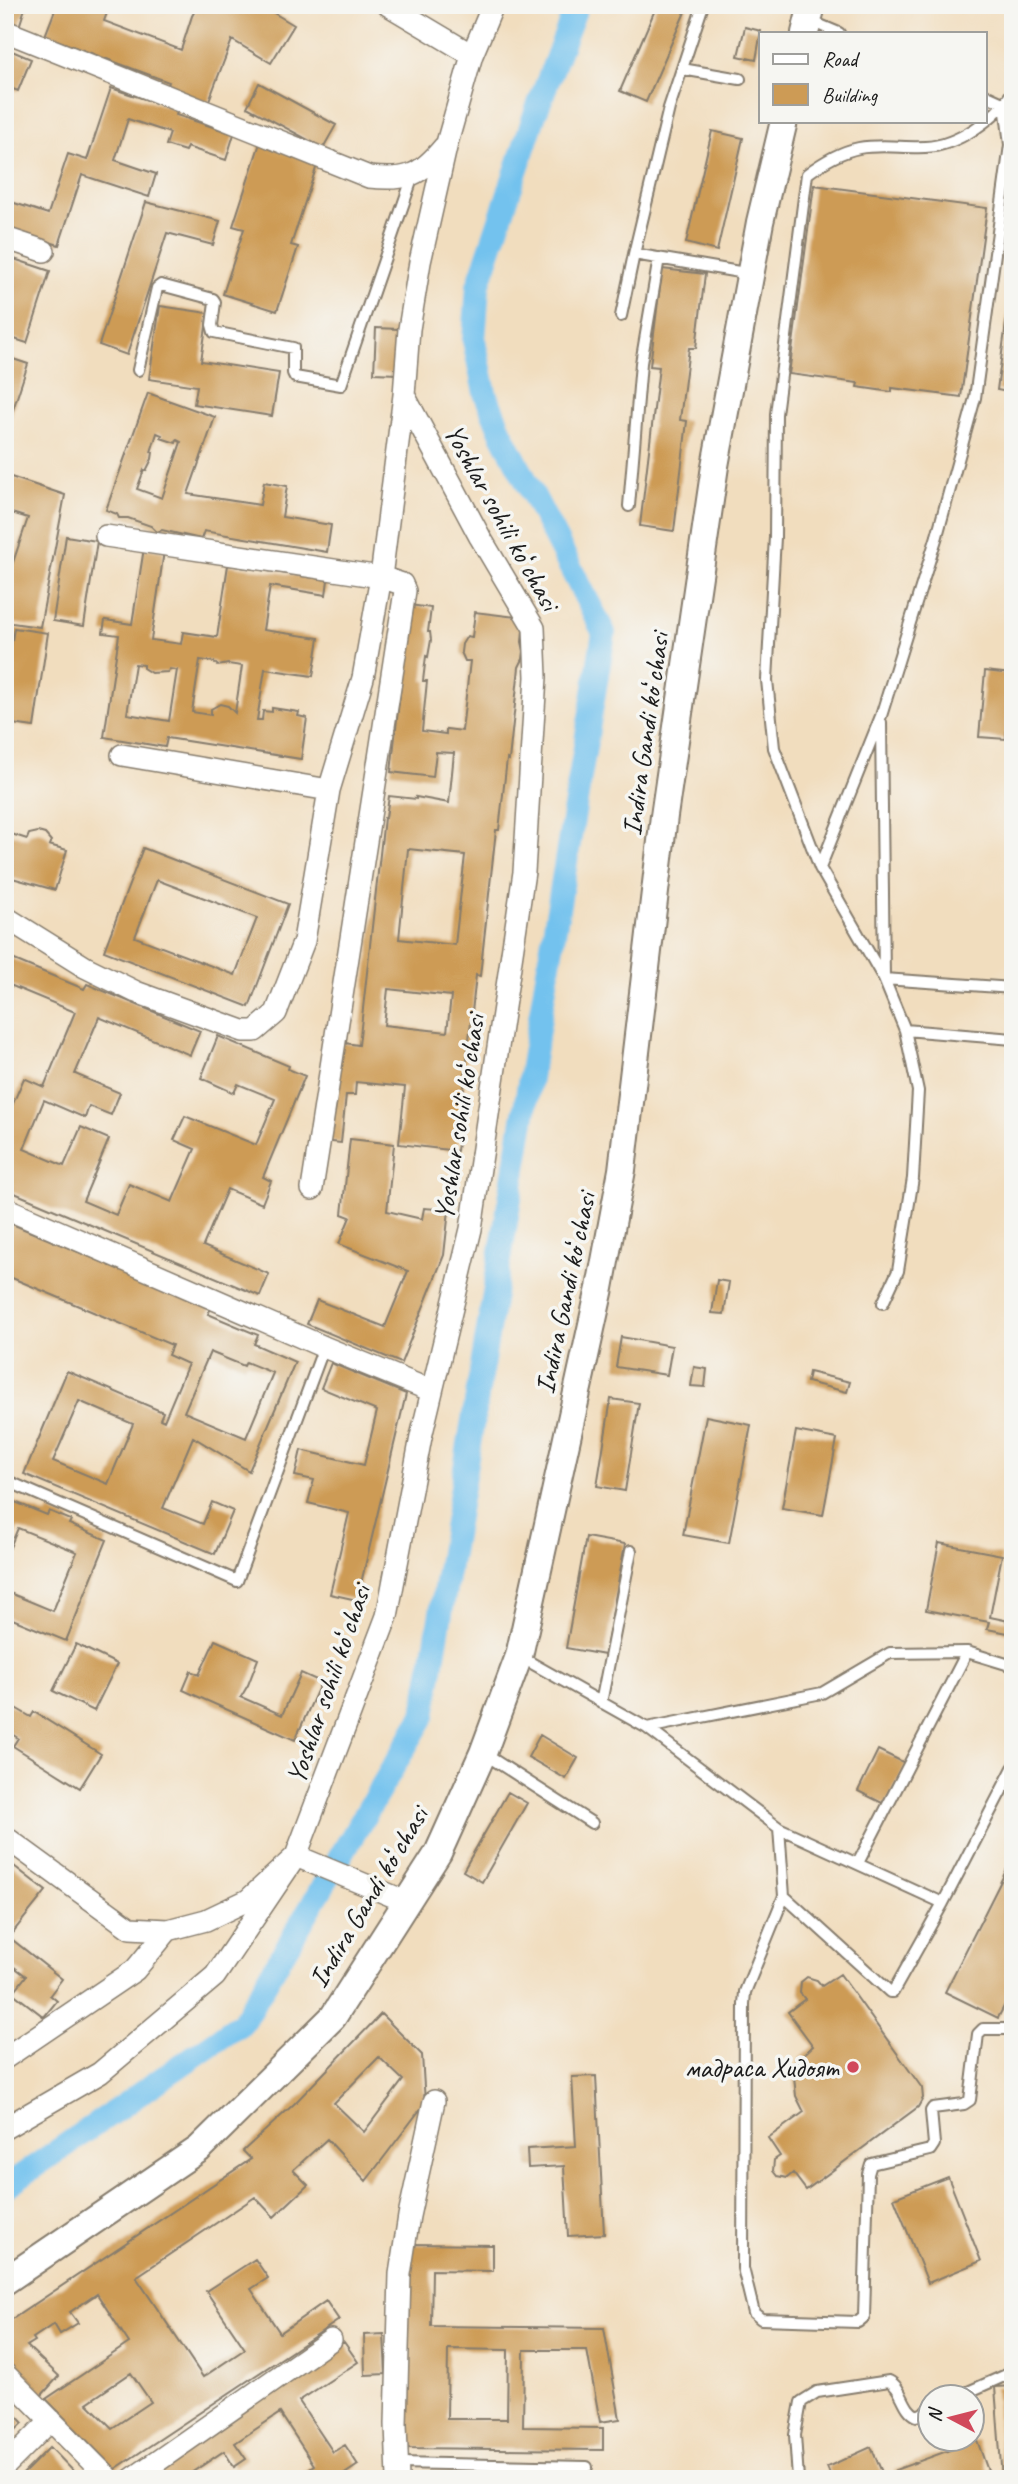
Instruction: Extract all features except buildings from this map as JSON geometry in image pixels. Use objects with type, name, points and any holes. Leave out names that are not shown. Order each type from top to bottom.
[{"type":"street","points":[[388,5],[472,55]]},
{"type":"street","points":[[5,917],[85,967],[136,992],[243,1031],[255,1031],[276,1013],[304,942],[328,790],[363,678],[381,578],[404,395],[409,329],[420,262],[447,142],[472,55],[493,5]]},
{"type":"street","points":[[5,31],[369,177],[403,177],[426,168],[447,142]]},
{"type":"street","name":"Indira Gandi koʻchasi","points":[[5,2281],[199,2149],[332,2017],[438,1853],[483,1753],[519,1656],[600,1287],[622,1170],[672,762],[715,466],[761,222],[785,122]]},
{"type":"street","points":[[5,239],[44,251]]},
{"type":"street","name":"Yoshlar sohili koʻchasi","points":[[5,2128],[100,2073],[215,1976],[296,1856],[387,1616],[421,1437],[471,1229],[524,872],[536,652],[534,628],[480,537],[404,395]]},
{"type":"street","points":[[106,536],[381,578],[402,584],[405,591],[312,1189]]},
{"type":"street","points":[[122,755],[328,790]]},
{"type":"street","points":[[5,1208],[324,1347],[432,1391]]},
{"type":"street","points":[[5,1837],[130,1928],[168,1930],[206,1920],[248,1900],[296,1856],[407,1902]]},
{"type":"street","points":[[5,2058],[135,1970],[168,1930]]},
{"type":"street","points":[[398,2471],[396,2424],[400,2274],[409,2216],[434,2101]]},
{"type":"street","points":[[132,2479],[331,2340]]},
{"type":"street","points":[[5,2374],[109,2479]]},
{"type":"street","points":[[5,2466],[51,2420]]},
{"type":"lane","points":[[621,316],[669,108],[703,5]]},
{"type":"lane","points":[[809,20],[837,32]]},
{"type":"lane","points":[[682,69],[740,79]]},
{"type":"lane","points":[[986,121],[1005,104],[1013,91]]},
{"type":"lane","points":[[986,95],[1005,104]]},
{"type":"lane","points":[[820,868],[881,716],[937,536],[975,398],[1010,145],[1005,104]]},
{"type":"lane","points":[[883,1303],[898,1272],[913,1178],[918,1091],[905,1030],[884,979],[820,868],[774,748],[767,680],[775,537],[776,414],[807,174],[829,157],[861,147],[929,147],[972,133],[985,122]]},
{"type":"lane","points":[[138,370],[158,288],[161,285],[213,299],[214,332],[293,348],[295,377],[341,385],[414,173]]},
{"type":"lane","points":[[634,254],[751,274]]},
{"type":"lane","points":[[629,506],[641,363],[659,258]]},
{"type":"lane","points":[[881,716],[884,979]]},
{"type":"lane","points":[[884,979],[1013,988]]},
{"type":"lane","points":[[905,1030],[1013,1039]]},
{"type":"lane","points":[[5,1480],[237,1581],[324,1347]]},
{"type":"lane","points":[[601,1703],[631,1551]]},
{"type":"lane","points":[[647,1728],[822,1693],[890,1653],[967,1652],[1013,1666]]},
{"type":"lane","points":[[858,1863],[967,1652]]},
{"type":"lane","points":[[519,1656],[647,1728],[779,1828],[943,1903]]},
{"type":"lane","points":[[483,1753],[592,1823]]},
{"type":"lane","points":[[784,1896],[893,1992],[1013,1768]]},
{"type":"lane","points":[[779,1828],[784,1896],[745,1992],[744,2004],[743,2268],[754,2313],[761,2319],[858,2322],[864,2317],[868,2174],[871,2164],[930,2150],[934,2144],[933,2108],[964,2104],[971,2100],[978,2034],[983,2029],[1013,2029]]},
{"type":"lane","points":[[986,2384],[1013,2372]]},
{"type":"lane","points":[[798,2479],[795,2435],[801,2402],[817,2392],[888,2381],[895,2384],[910,2412],[916,2415]]},
{"type":"lane","points":[[398,2471],[587,2467]]},
{"type":"waterway","points":[[5,2187],[242,2023],[424,1715],[604,633],[501,432],[485,393],[474,340],[478,286],[534,117],[577,5]]},
{"type":"place","name":"мадраса Хидоят","points":[[853,2067]]}]
